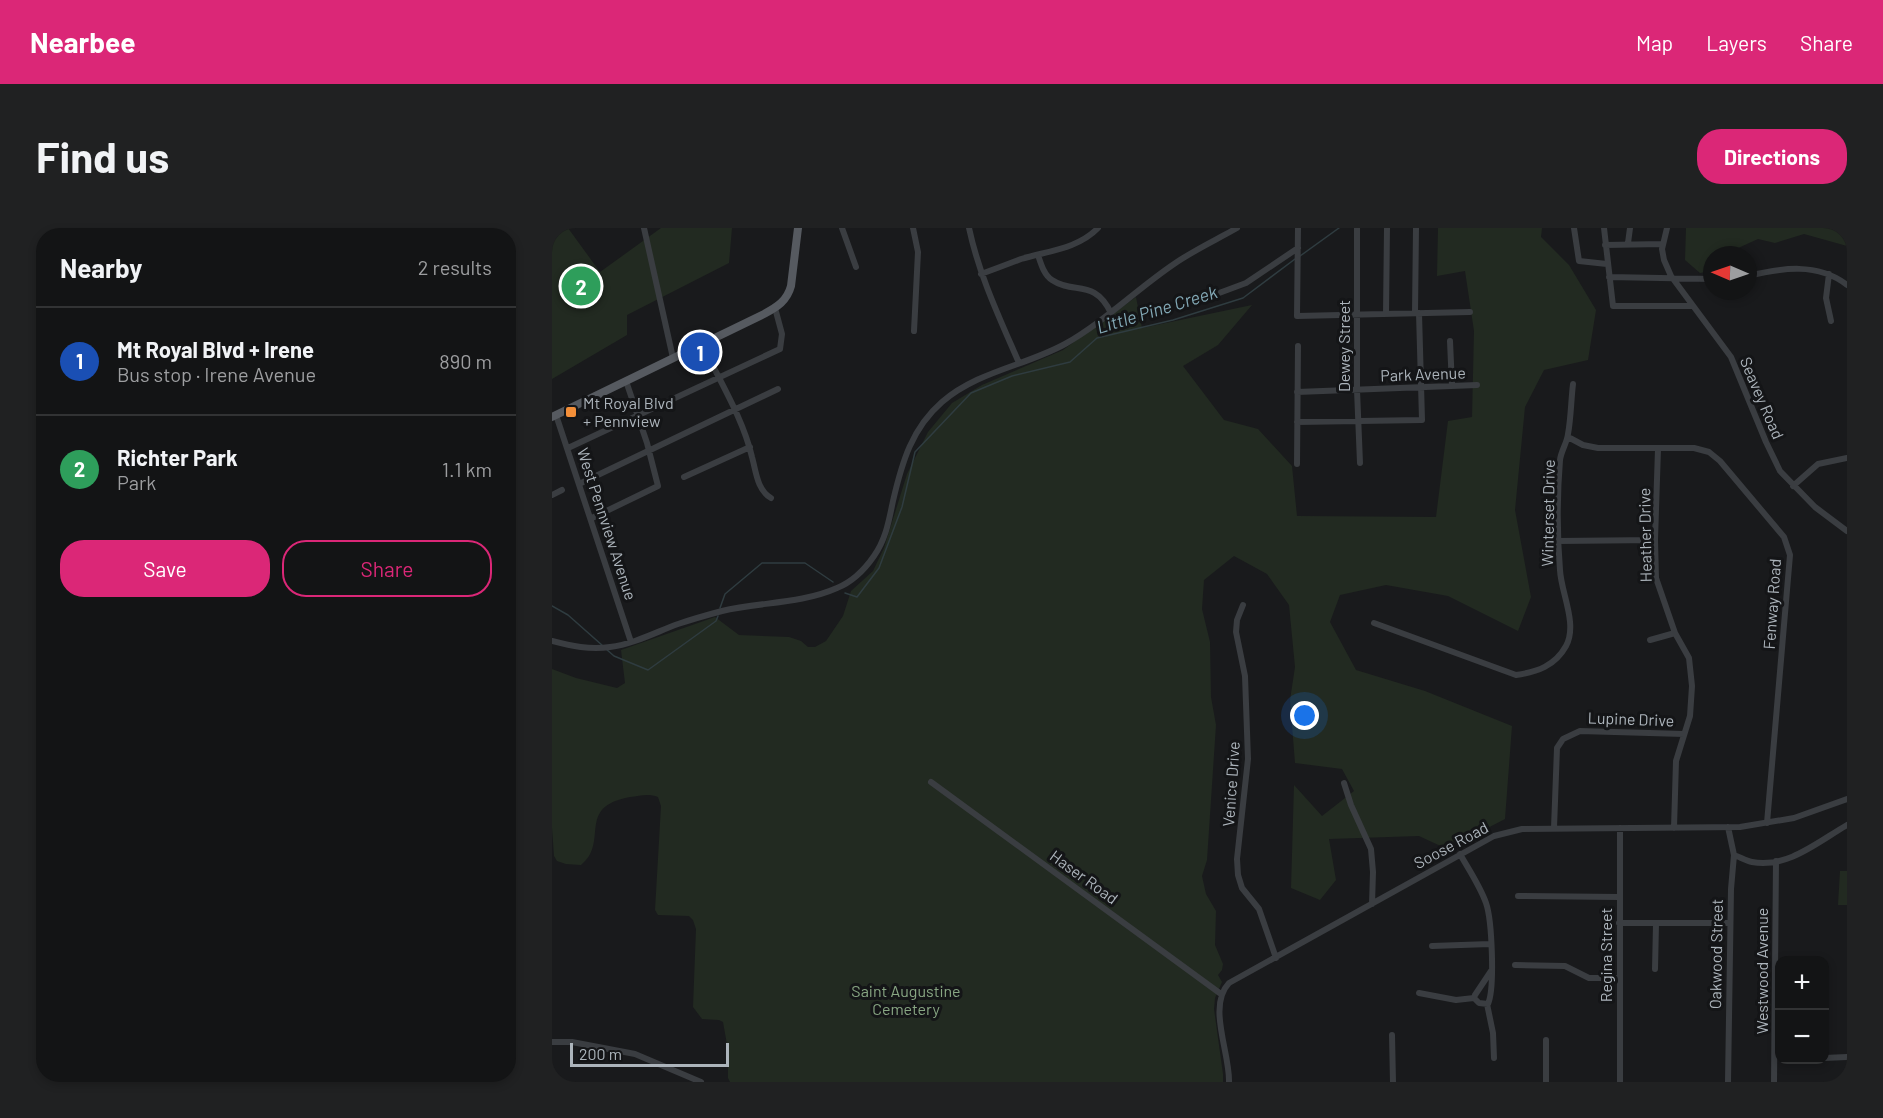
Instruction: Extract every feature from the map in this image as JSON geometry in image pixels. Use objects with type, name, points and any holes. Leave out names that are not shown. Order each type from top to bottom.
[{"type":"main road","points":[[554,416],[775,308],[786,299],[792,286],[798,228]]},
{"type":"street","points":[[644,228],[673,358]]},
{"type":"street","points":[[842,228],[856,267]]},
{"type":"street","points":[[913,228],[918,252],[914,331]]},
{"type":"street","points":[[969,228],[981,274],[1019,363]]},
{"type":"street","points":[[981,274],[1066,248],[1098,228]]},
{"type":"street","points":[[552,641],[578,647],[611,647],[711,614],[819,595],[840,587],[867,566],[881,544],[888,527],[903,459],[926,418],[945,399],[968,384],[1067,343],[1112,313],[1174,264],[1237,228]]},
{"type":"street","points":[[1298,228],[1297,316],[1470,312]]},
{"type":"street","name":"Dewey Street","points":[[1357,228],[1357,390],[1360,463]]},
{"type":"street","points":[[1386,314],[1387,228]]},
{"type":"street","points":[[1297,422],[1422,420],[1416,228]]},
{"type":"street","points":[[1575,228],[1579,261],[1607,264]]},
{"type":"street","points":[[1604,228],[1612,306],[1692,306]]},
{"type":"street","points":[[1628,243],[1630,228]]},
{"type":"street","name":"Seavey Road","points":[[1667,228],[1663,244],[1664,260],[1671,276],[1731,357],[1780,471],[1815,507],[1847,531]]},
{"type":"street","points":[[1605,245],[1663,244]]},
{"type":"street","points":[[1195,302],[1246,283],[1298,251]]},
{"type":"street","points":[[1038,255],[1043,270],[1052,280],[1096,293],[1107,303],[1112,313]]},
{"type":"street","points":[[1757,274],[1770,270],[1799,268],[1828,274],[1847,285]]},
{"type":"street","points":[[1828,274],[1826,298],[1831,321]]},
{"type":"street","points":[[1609,277],[1671,276],[1703,278]]},
{"type":"street","points":[[568,448],[780,349],[782,334],[775,308]]},
{"type":"street","points":[[1450,341],[1452,386]]},
{"type":"street","points":[[702,344],[750,447],[759,486],[764,494],[771,498]]},
{"type":"street","points":[[1297,464],[1298,346]]},
{"type":"street","points":[[592,518],[658,486],[626,381]]},
{"type":"street","name":"Winterset Drive","points":[[1374,623],[1516,675],[1548,666],[1567,645],[1570,624],[1568,601],[1560,576],[1558,541],[1560,457],[1568,437],[1573,384]]},
{"type":"street","name":"Park Avenue","points":[[1297,392],[1477,385]]},
{"type":"street","points":[[579,484],[734,412],[778,389]]},
{"type":"street","name":"West Pennview Avenue","points":[[554,416],[568,448],[592,518],[631,642]]},
{"type":"street","name":"Fenway Road","points":[[1568,437],[1583,445],[1598,448],[1694,448],[1709,452],[1720,461],[1784,537],[1790,555],[1767,823]]},
{"type":"street","points":[[684,477],[750,447]]},
{"type":"street","name":"Heather Drive","points":[[1658,449],[1656,578],[1675,633],[1689,658],[1692,686],[1690,716],[1676,761],[1674,828]]},
{"type":"street","points":[[1793,486],[1818,464],[1847,458]]},
{"type":"street","points":[[552,495],[562,490]]},
{"type":"street","points":[[1558,541],[1655,540]]},
{"type":"street","name":"Venice Drive","points":[[1243,605],[1237,620],[1236,632],[1245,676],[1249,746],[1237,859],[1238,875],[1242,888],[1259,909],[1276,958]]},
{"type":"street","points":[[1650,640],[1675,633]]},
{"type":"street","name":"Lupine Drive","points":[[1554,828],[1557,748],[1563,739],[1580,731],[1684,734]]},
{"type":"street","name":"Haser Road","points":[[931,782],[1221,994]]},
{"type":"street","points":[[1344,783],[1351,805],[1371,849],[1372,904]]},
{"type":"street","name":"Soose Road","points":[[1221,994],[1229,983],[1460,854],[1505,832],[1554,828],[1728,827],[1794,818],[1847,799]]},
{"type":"street","points":[[1734,855],[1752,862],[1776,861],[1796,855],[1847,825]]},
{"type":"street","name":"Oakwood Street","points":[[1728,827],[1734,855],[1731,880],[1728,1082]]},
{"type":"street","name":"Regina Street","points":[[1620,828],[1620,1082]]},
{"type":"street","points":[[1460,854],[1487,904],[1492,995],[1487,1004],[1493,1033],[1494,1058]]},
{"type":"street","name":"Westwood Avenue","points":[[1776,861],[1778,1010]]},
{"type":"street","points":[[1518,896],[1619,897]]},
{"type":"street","points":[[1619,923],[1730,924]]},
{"type":"street","points":[[1655,969],[1656,924]]},
{"type":"street","points":[[1432,946],[1490,944]]},
{"type":"street","points":[[1515,965],[1565,966],[1589,978],[1620,978]]},
{"type":"street","points":[[1474,998],[1479,986],[1491,971]]},
{"type":"street","points":[[1419,993],[1456,1000],[1474,998]]},
{"type":"street","points":[[1221,994],[1220,1016],[1229,1082]]},
{"type":"street","points":[[1474,998],[1479,1003],[1487,1004]]},
{"type":"street","points":[[1392,1035],[1393,1082]]},
{"type":"street","points":[[1546,1040],[1546,1082]]},
{"type":"street","points":[[552,1042],[572,1042],[627,1052],[648,1058],[701,1082]]},
{"type":"street","points":[[1829,1058],[1847,1057]]},
{"type":"street","name":"Westwood Avenue","points":[[1774,1082],[1777,1064]]},
{"type":"green space","points":[[552,228],[568,228],[600,272],[661,228],[732,228],[729,263],[627,315],[627,335],[552,379]]},
{"type":"green space","name":"Saint Augustine Cemetery","points":[[1438,228],[1542,228],[1541,237],[1569,265],[1596,310],[1588,360],[1544,370],[1525,407],[1515,510],[1531,597],[1518,631],[1448,596],[1386,585],[1340,595],[1330,622],[1356,670],[1425,691],[1512,726],[1505,819],[1447,849],[1419,836],[1329,839],[1336,880],[1320,900],[1291,888],[1294,785],[1322,816],[1354,791],[1342,769],[1295,763],[1290,700],[1295,667],[1289,605],[1267,574],[1234,556],[1204,580],[1202,609],[1210,642],[1211,697],[1216,725],[1207,860],[1202,876],[1206,894],[1216,911],[1215,945],[1223,964],[1218,975],[1222,982],[1215,998],[1214,1009],[1223,1082],[730,1082],[723,1022],[702,1019],[693,1007],[696,929],[693,920],[689,916],[658,915],[655,910],[661,806],[658,797],[647,795],[630,797],[613,802],[603,809],[598,817],[593,846],[589,856],[581,865],[557,861],[554,856],[552,669],[576,678],[617,688],[625,683],[621,650],[715,617],[739,635],[789,637],[801,641],[808,647],[815,647],[826,641],[843,616],[851,591],[873,571],[884,548],[907,474],[928,432],[952,403],[982,385],[1063,350],[1136,297],[1142,328],[1252,305],[1218,345],[1183,366],[1224,420],[1258,429],[1292,466],[1297,516],[1436,517],[1448,421],[1472,417],[1474,331],[1465,271],[1437,276]]},
{"type":"green space","points":[[1686,228],[1847,228],[1847,246],[1804,234],[1775,243],[1758,239],[1743,246],[1703,246],[1703,272],[1700,273],[1685,260]]},
{"type":"green space","points":[[1840,871],[1847,871],[1847,905],[1838,905]]},
{"type":"waterway","name":"Little Pine Creek","points":[[1300,256],[1339,228]]},
{"type":"waterway","name":"Little Pine Creek","points":[[845,593],[857,597],[879,568],[902,507],[915,452],[971,393],[1012,376],[1070,362],[1097,338],[1173,320],[1243,298],[1295,259]]},
{"type":"waterway","name":"Little Pine Creek","points":[[720,608],[725,594],[762,563],[805,563],[833,582]]},
{"type":"waterway","name":"Little Pine Creek","points":[[552,606],[568,615],[603,646]]},
{"type":"waterway","name":"Little Pine Creek","points":[[606,649],[614,656],[648,670],[716,621],[718,616]]},
{"type":"place","name":"Richter Park","points":[[581,286]]},
{"type":"place","name":"Mt Royal Blvd + Irene","points":[[700,352]]},
{"type":"place","name":"Mt Royal Blvd + Pennview","points":[[571,412]]}]
